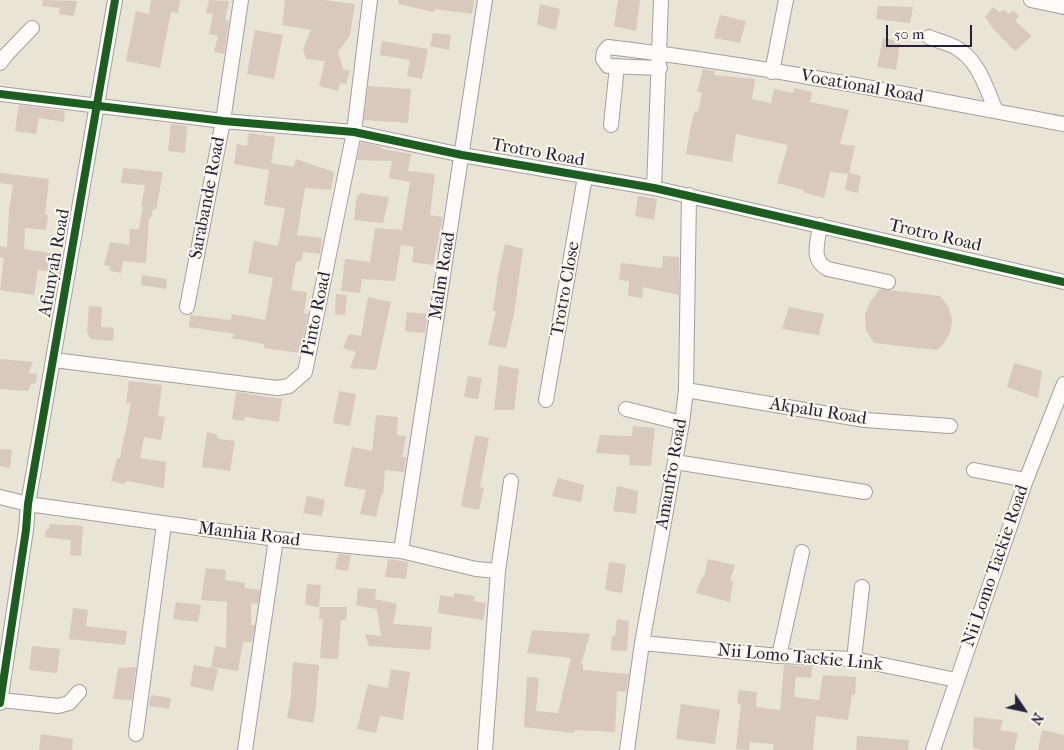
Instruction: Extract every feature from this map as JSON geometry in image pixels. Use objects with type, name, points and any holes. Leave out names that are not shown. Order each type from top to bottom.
[{"type":"street","name":"Afunyah Road","points":[[0,702],[26,530],[28,504],[115,0]]},
{"type":"street","name":"Sarabande Road","points":[[187,307],[223,121],[241,0]]},
{"type":"street","name":"Pinto Road","points":[[54,360],[277,388],[289,386],[305,372],[354,132],[370,0]]},
{"type":"street","name":"Malm Road","points":[[401,551],[484,0]]},
{"type":"street","points":[[654,188],[660,68],[661,0]]},
{"type":"street","points":[[772,72],[786,0]]},
{"type":"street","points":[[1030,0],[1064,7]]},
{"type":"street","points":[[0,63],[32,28]]},
{"type":"street","points":[[929,37],[955,48],[970,58],[977,68],[996,111]]},
{"type":"street","name":"Vocational Road","points":[[617,66],[608,66],[604,62],[604,52],[608,47],[660,53],[906,94],[1064,124]]},
{"type":"street","points":[[612,125],[617,66],[660,68]]},
{"type":"street","name":"Trotro Road","points":[[0,94],[223,121],[354,132],[462,156],[654,188],[1064,282]]},
{"type":"street","name":"Trotro Close","points":[[546,400],[586,177]]},
{"type":"street","name":"Amanfro Road","points":[[627,750],[642,643],[682,423],[686,390],[690,196]]},
{"type":"street","points":[[820,225],[816,258],[820,265],[828,269],[888,282]]},
{"type":"street","name":"Nii Lomo Tackie Road","points":[[933,750],[1026,480],[1064,384]]},
{"type":"street","name":"Akpalu Road","points":[[686,390],[865,420],[950,426]]},
{"type":"street","points":[[626,409],[682,423]]},
{"type":"street","points":[[675,462],[865,492]]},
{"type":"street","points":[[974,470],[1026,480]]},
{"type":"street","points":[[484,750],[498,571],[511,481]]},
{"type":"street","name":"Manhia Road","points":[[0,497],[28,504],[164,524],[276,539],[401,551],[476,569],[498,571]]},
{"type":"street","points":[[136,734],[164,524]]},
{"type":"street","points":[[245,750],[276,539]]},
{"type":"street","points":[[779,656],[802,552]]},
{"type":"street","points":[[854,660],[862,587]]},
{"type":"street","name":"Nii Lomo Tackie Link","points":[[642,643],[779,656],[854,660],[956,680]]},
{"type":"street","points":[[0,702],[58,706],[68,703],[79,692]]},
{"type":"building","points":[[43,0],[77,1],[74,16],[59,14],[60,8],[42,6]]},
{"type":"building","points":[[151,0],[180,0],[178,13],[171,12],[160,68],[126,61],[136,11],[149,14]]},
{"type":"building","points":[[209,0],[229,1],[225,20],[229,21],[224,54],[214,52],[218,36],[209,34],[213,14],[206,13]]},
{"type":"building","points":[[285,0],[324,0],[355,4],[350,35],[338,52],[343,69],[350,71],[346,84],[340,83],[338,91],[319,86],[325,61],[306,59],[303,49],[311,30],[282,25]]},
{"type":"building","points":[[399,0],[474,0],[472,14],[435,9],[434,12],[398,4]]},
{"type":"building","points":[[618,0],[640,0],[636,31],[614,26]]},
{"type":"building","points":[[540,4],[560,9],[556,30],[537,25]]},
{"type":"building","points":[[878,6],[913,7],[910,23],[876,19]]},
{"type":"building","points":[[993,7],[999,12],[1005,10],[1008,14],[1014,11],[1019,16],[1015,21],[1032,36],[1015,51],[994,30],[985,17]]},
{"type":"building","points":[[720,15],[746,21],[740,43],[714,38]]},
{"type":"building","points":[[255,30],[283,35],[274,79],[247,74]]},
{"type":"building","points":[[433,33],[451,35],[449,50],[430,46]]},
{"type":"building","points":[[883,38],[900,41],[896,70],[877,67]]},
{"type":"building","points":[[382,41],[428,49],[422,79],[407,76],[410,60],[380,55]]},
{"type":"building","points":[[703,69],[715,71],[714,75],[755,79],[752,99],[771,103],[774,89],[793,93],[794,88],[812,92],[810,102],[849,110],[840,144],[855,146],[849,173],[861,176],[858,193],[845,190],[848,174],[830,172],[824,198],[803,192],[804,190],[777,183],[788,145],[736,134],[732,162],[686,154],[691,125],[695,111],[698,112],[702,93],[697,92]]},
{"type":"building","points":[[368,86],[411,89],[408,123],[364,120]]},
{"type":"building","points":[[19,105],[65,111],[64,122],[39,118],[36,134],[15,131]]},
{"type":"building","points":[[171,124],[187,126],[185,153],[168,151]]},
{"type":"building","points":[[249,133],[275,137],[271,163],[294,167],[296,159],[334,172],[331,190],[305,188],[297,235],[322,238],[320,254],[303,252],[302,260],[296,262],[291,290],[307,292],[304,313],[308,314],[300,353],[264,348],[264,344],[231,338],[236,334],[189,327],[190,315],[231,320],[232,314],[265,320],[273,278],[248,273],[254,241],[278,246],[285,208],[264,205],[269,170],[234,164],[237,144],[247,146]]},
{"type":"building","points":[[361,142],[382,147],[382,149],[411,154],[408,171],[435,174],[430,215],[443,217],[433,265],[412,262],[414,247],[401,245],[395,281],[362,279],[360,293],[341,291],[345,259],[370,262],[375,228],[402,230],[410,182],[389,178],[392,161],[357,160]]},
{"type":"building","points":[[123,168],[163,172],[156,210],[153,209],[151,218],[149,218],[146,263],[123,261],[121,273],[111,271],[109,266],[104,265],[110,242],[129,245],[130,229],[139,229],[145,185],[121,183]]},
{"type":"building","points":[[0,173],[49,179],[45,215],[48,215],[46,230],[25,228],[24,249],[62,255],[59,273],[38,270],[34,295],[0,290],[4,258],[0,257],[0,246],[7,247],[9,210],[13,185],[0,183]]},
{"type":"building","points":[[360,193],[389,197],[383,223],[354,220],[357,195]]},
{"type":"building","points":[[638,196],[657,199],[654,220],[635,216]]},
{"type":"building","points":[[505,244],[523,249],[514,314],[506,348],[488,345],[496,311],[493,311]]},
{"type":"building","points":[[663,256],[679,257],[679,295],[643,287],[642,298],[628,296],[629,281],[619,280],[621,263],[662,268]]},
{"type":"building","points":[[142,275],[167,279],[166,289],[141,285]]},
{"type":"building","points":[[880,289],[940,296],[949,308],[952,320],[950,333],[942,346],[936,350],[874,343],[866,330],[865,315],[870,302]]},
{"type":"building","points":[[336,294],[347,295],[345,315],[335,314]]},
{"type":"building","points":[[368,297],[391,302],[376,370],[350,368],[356,352],[343,348],[349,334],[361,336]]},
{"type":"building","points":[[89,306],[102,307],[101,327],[114,328],[113,341],[91,339],[87,332]]},
{"type":"building","points":[[789,307],[824,314],[819,335],[782,329]]},
{"type":"building","points":[[407,312],[428,314],[425,333],[405,331]]},
{"type":"building","points":[[0,359],[33,362],[28,373],[37,374],[36,383],[31,384],[28,391],[0,389]]},
{"type":"building","points":[[1014,363],[1042,371],[1038,398],[1007,387]]},
{"type":"building","points":[[499,365],[519,369],[514,410],[494,410]]},
{"type":"building","points":[[468,376],[482,378],[478,399],[464,397]]},
{"type":"building","points":[[129,381],[162,385],[158,416],[165,417],[161,440],[144,437],[140,458],[166,462],[164,488],[127,481],[124,484],[111,481],[117,458],[120,458],[125,436],[131,402],[126,404]]},
{"type":"building","points":[[339,391],[356,394],[350,426],[333,423]]},
{"type":"building","points":[[236,392],[282,399],[279,422],[245,417],[244,421],[232,419]]},
{"type":"building","points":[[376,415],[398,417],[397,435],[406,436],[402,457],[406,457],[404,472],[385,470],[383,495],[381,495],[376,517],[360,514],[366,490],[344,486],[352,447],[372,451]]},
{"type":"building","points":[[633,426],[655,428],[651,466],[629,465],[630,455],[596,453],[600,435],[632,436]]},
{"type":"building","points":[[207,432],[216,434],[219,439],[235,441],[230,471],[202,467]]},
{"type":"building","points":[[475,435],[489,438],[480,487],[484,488],[479,510],[461,506]]},
{"type":"building","points":[[0,449],[12,450],[10,468],[0,466]]},
{"type":"building","points":[[558,478],[584,485],[581,502],[552,496]]},
{"type":"building","points":[[617,486],[638,491],[636,514],[613,511]]},
{"type":"building","points":[[307,496],[325,500],[322,516],[303,513]]},
{"type":"building","points":[[50,524],[83,526],[81,556],[70,555],[71,540],[45,537],[46,530],[49,529]]},
{"type":"building","points":[[338,554],[351,555],[348,571],[335,569]]},
{"type":"building","points":[[388,559],[408,562],[406,579],[385,577]]},
{"type":"building","points":[[708,559],[735,565],[730,581],[733,581],[730,602],[696,593],[702,577],[704,577]]},
{"type":"building","points":[[609,562],[626,564],[622,593],[605,590]]},
{"type":"building","points":[[206,568],[226,570],[225,580],[245,583],[245,588],[260,590],[258,604],[251,603],[251,625],[255,625],[252,642],[243,642],[238,671],[211,667],[215,646],[226,648],[227,602],[201,600]]},
{"type":"building","points":[[307,584],[321,585],[319,607],[305,605]]},
{"type":"building","points":[[358,588],[376,589],[375,599],[397,604],[393,624],[432,627],[430,650],[369,646],[365,634],[381,636],[377,609],[356,605]]},
{"type":"building","points":[[454,593],[475,596],[474,601],[486,603],[483,620],[438,613],[440,595],[454,597]]},
{"type":"building","points":[[176,602],[201,605],[198,622],[173,619]]},
{"type":"building","points":[[320,607],[347,607],[346,620],[341,620],[338,659],[320,658],[323,619],[319,619]]},
{"type":"building","points":[[73,608],[88,610],[86,626],[127,631],[125,645],[69,639]]},
{"type":"building","points":[[617,619],[629,621],[627,651],[611,650],[612,636],[615,636]]},
{"type":"building","points":[[532,630],[590,634],[581,664],[583,664],[583,670],[629,674],[626,692],[617,691],[615,732],[575,730],[574,733],[524,727],[527,677],[539,678],[536,711],[558,713],[571,658],[527,653]]},
{"type":"building","points":[[32,646],[60,649],[57,673],[29,670]]},
{"type":"building","points":[[293,662],[319,665],[317,700],[313,723],[287,718],[292,691]]},
{"type":"building","points":[[194,665],[218,669],[213,691],[190,686]]},
{"type":"building","points":[[784,665],[812,666],[811,678],[796,677],[794,697],[819,700],[823,675],[856,677],[855,695],[852,694],[848,720],[816,716],[813,750],[773,750],[774,744],[750,742],[749,750],[736,749],[741,704],[737,703],[739,690],[757,692],[756,707],[780,710]]},
{"type":"building","points":[[136,667],[132,700],[113,699],[118,668]]},
{"type":"building","points":[[391,669],[410,672],[403,720],[380,716],[376,733],[357,729],[368,684],[388,688]]},
{"type":"building","points":[[151,695],[171,698],[169,709],[149,706]]},
{"type":"building","points":[[681,704],[720,710],[715,744],[676,739]]},
{"type":"building","points":[[974,717],[1003,720],[1000,730],[1018,733],[1014,750],[983,750],[973,748]]},
{"type":"building","points":[[1042,730],[1064,735],[1064,750],[1038,750]]},
{"type":"building","points":[[41,734],[73,739],[72,750],[39,750]]},
{"type":"building","points":[[857,736],[909,740],[908,750],[856,750]]},
{"type":"cycle path","points":[[0,703],[26,530],[28,504],[115,0]]},
{"type":"cycle path","points":[[0,94],[223,121],[354,132],[462,155],[654,188],[1064,282]]}]
